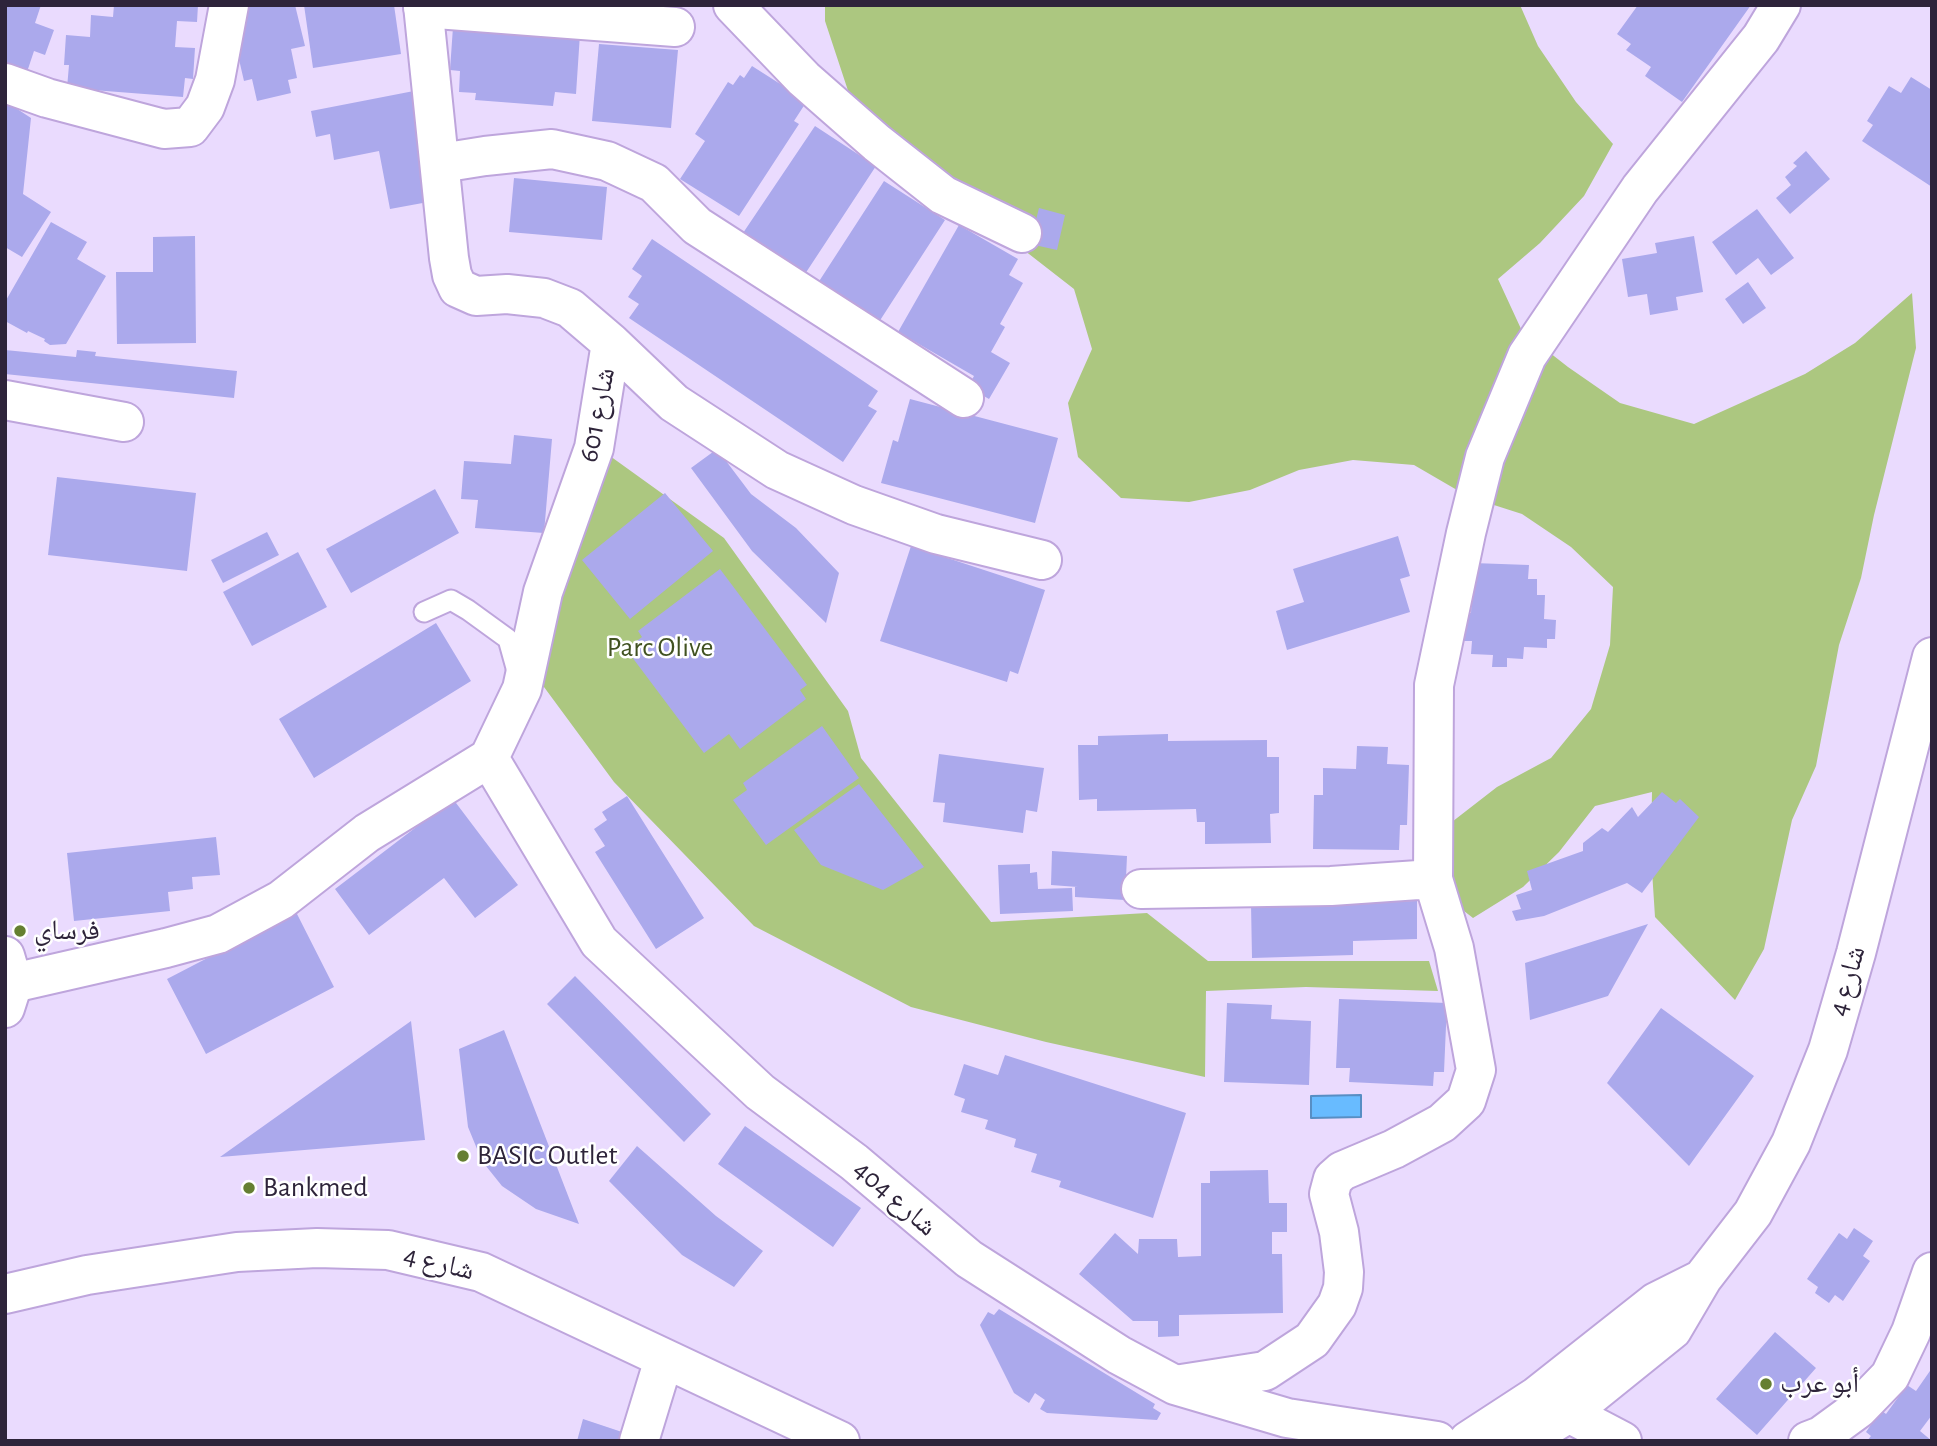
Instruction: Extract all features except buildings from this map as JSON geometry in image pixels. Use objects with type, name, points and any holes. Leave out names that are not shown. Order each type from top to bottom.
[{"type":"street","points":[[5,83],[47,98],[164,129],[190,127],[205,107],[215,80],[229,5]]},
{"type":"street","points":[[733,5],[804,79],[877,144],[943,195],[1022,233]]},
{"type":"street","points":[[1175,1385],[1265,1371],[1312,1340],[1337,1306],[1343,1288],[1344,1272],[1339,1232],[1329,1194],[1333,1179],[1342,1171],[1394,1150],[1442,1123],[1466,1101],[1475,1070],[1454,948],[1433,880],[1434,685],[1485,457],[1527,356],[1640,189],[1761,38],[1781,5]]},
{"type":"street","points":[[423,7],[675,27]]},
{"type":"street","name":"شارع 601","points":[[423,7],[449,258],[458,288],[476,296],[507,294],[544,298],[570,308],[611,343],[594,448],[543,592],[522,689],[489,758]]},
{"type":"street","points":[[441,163],[552,149],[607,161],[654,183],[697,226],[964,398]]},
{"type":"street","points":[[611,343],[674,403],[777,470],[854,505],[936,534],[1042,560]]},
{"type":"street","points":[[5,400],[124,422]]},
{"type":"street","name":"شارع 4","points":[[1468,1441],[1553,1404],[1672,1330],[1702,1279],[1753,1213],[1791,1143],[1828,1050],[1856,953],[1932,657]]},
{"type":"street","points":[[8,982],[218,934],[281,900],[367,833],[489,758]]},
{"type":"street","name":"شارع 404","points":[[489,758],[599,942],[760,1092],[854,1162],[969,1259],[1118,1355],[1175,1385],[1287,1418],[1437,1441]]},
{"type":"street","points":[[1141,889],[1331,886],[1433,880]]},
{"type":"street","name":"شارع 4","points":[[5,1294],[87,1275],[237,1252],[317,1248],[388,1250],[481,1272],[840,1441]]},
{"type":"street","points":[[1808,1441],[1821,1436],[1857,1409],[1890,1376],[1911,1332],[1932,1272]]},
{"type":"street","points":[[639,1441],[664,1359]]},
{"type":"street","points":[[1553,1404],[1622,1441]]},
{"type":"street","name":"شارع 4","points":[[1523,1441],[1553,1404]]},
{"type":"lane","points":[[424,612],[451,600],[492,626],[508,639],[522,689]]},
{"type":"green space","points":[[825,5],[1520,5],[1538,46],[1576,102],[1613,144],[1584,196],[1540,243],[1498,279],[1522,331],[1568,367],[1620,403],[1694,424],[1805,374],[1855,343],[1912,293],[1916,348],[1861,578],[1839,645],[1816,766],[1792,820],[1764,949],[1735,1000],[1655,917],[1651,855],[1652,792],[1595,806],[1559,852],[1523,887],[1473,918],[1427,882],[1448,825],[1497,787],[1551,758],[1591,709],[1610,645],[1613,587],[1571,547],[1522,514],[1469,497],[1414,465],[1353,460],[1299,470],[1250,490],[1189,502],[1121,498],[1078,457],[1068,403],[1092,349],[1074,289],[862,133],[825,21]]},
{"type":"green space","name":"Parc Olive","points":[[610,456],[724,538],[848,711],[861,758],[991,922],[1147,913],[1208,961],[1429,961],[1438,991],[1306,987],[1206,991],[1205,1077],[1046,1042],[911,1007],[754,926],[614,782],[530,668]]},
{"type":"water","points":[[1361,1095],[1361,1117],[1311,1118],[1311,1096]]},
{"type":"place","name":"فرساي","points":[[20,931]]},
{"type":"place","name":"BASIC Outlet","points":[[463,1156]]},
{"type":"place","name":"Bankmed","points":[[249,1188]]},
{"type":"place","name":"أبو عرب","points":[[1766,1384]]}]
